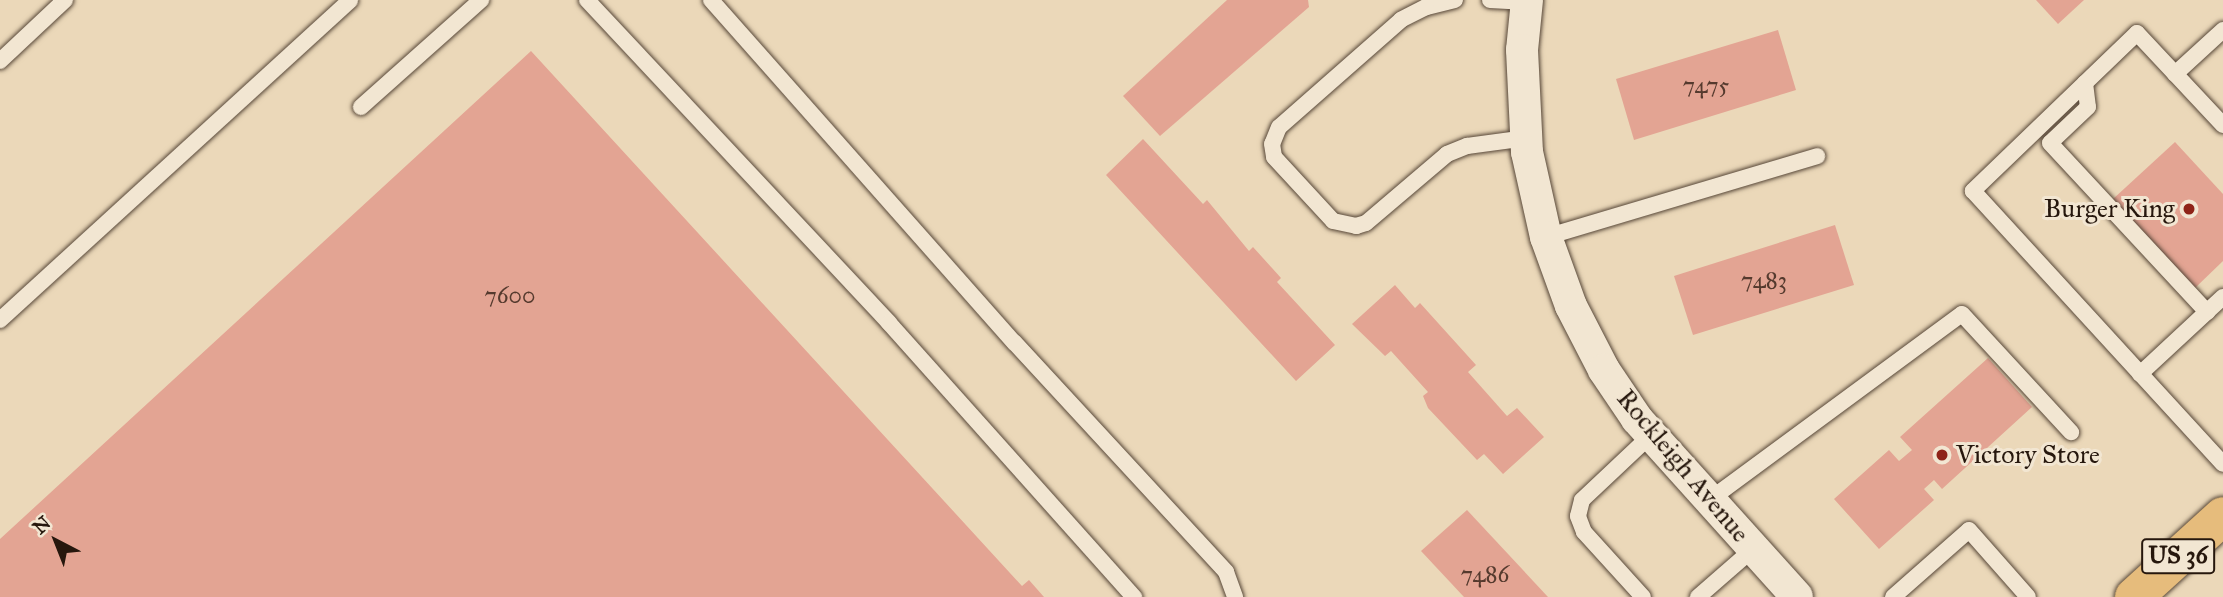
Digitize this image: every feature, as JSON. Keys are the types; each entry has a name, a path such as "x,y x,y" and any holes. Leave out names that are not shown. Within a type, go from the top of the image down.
{"main road":[{"name":"US 36","path":"2134,597 2223,516"}],"street":[{"name":"Rockleigh Avenue","path":"1527,1 1522,50 1526,138 1545,237 1583,332 1650,436 1797,597"}],"lane":[{"path":"0,61 65,0"},
{"path":"0,320 350,0"},
{"path":"361,107 481,0"},
{"path":"587,0 889,323 1135,597"},
{"path":"711,0 1014,342 1226,572 1235,597"},
{"path":"1455,0 1426,7 1401,20 1279,127 1272,144 1274,158 1333,221 1356,226 1366,223 1447,154 1467,146 1526,138"},
{"path":"1490,0 1527,1"},
{"path":"2175,74 2223,30"},
{"path":"2223,124 2137,33 1973,191 2223,464"},
{"path":"2085,83 2088,107 2050,143 2207,312"},
{"path":"1545,237 1817,156"},
{"path":"2140,374 2223,297"},
{"path":"1708,501 1962,314 2071,432"},
{"path":"1643,597 1584,532 1578,516 1582,500 1650,436"},
{"path":"1893,597 1969,530 2028,597"},
{"path":"1699,597 1753,549"}],"building":[{"path":"1227,0 1308,0 1309,7 1160,136 1123,96"},
{"path":"2036,0 2084,0 2058,24"},
{"path":"1778,30 1796,90 1634,140 1616,79"},
{"path":"531,51 1022,586 1029,580 1044,597 0,597 0,539"},
{"path":"1143,139 1203,204 1207,200 1249,251 1253,247 1281,278 1277,282 1335,345 1296,381 1106,175"},
{"path":"2175,142 2223,194 2223,261 2195,288 2113,199"},
{"path":"1835,225 1854,285 1693,335 1674,276"},
{"path":"1395,285 1415,308 1420,303 1476,365 1468,372 1507,416 1517,408 1544,437 1503,474 1484,454 1477,460 1428,408 1423,396 1428,392 1391,351 1385,356 1352,324"},
{"name":"Victory Store","path":"1988,358 2032,407 1942,489 1934,480 1924,489 1934,500 1879,549 1834,499 1889,450 1899,461 1912,450 1900,437"},
{"path":"1467,510 1548,597 1464,597 1421,551"}],"place":[{"name":"Burger King","path":"2189,209"},
{"name":"Victory Store","path":"1942,455"}]}
